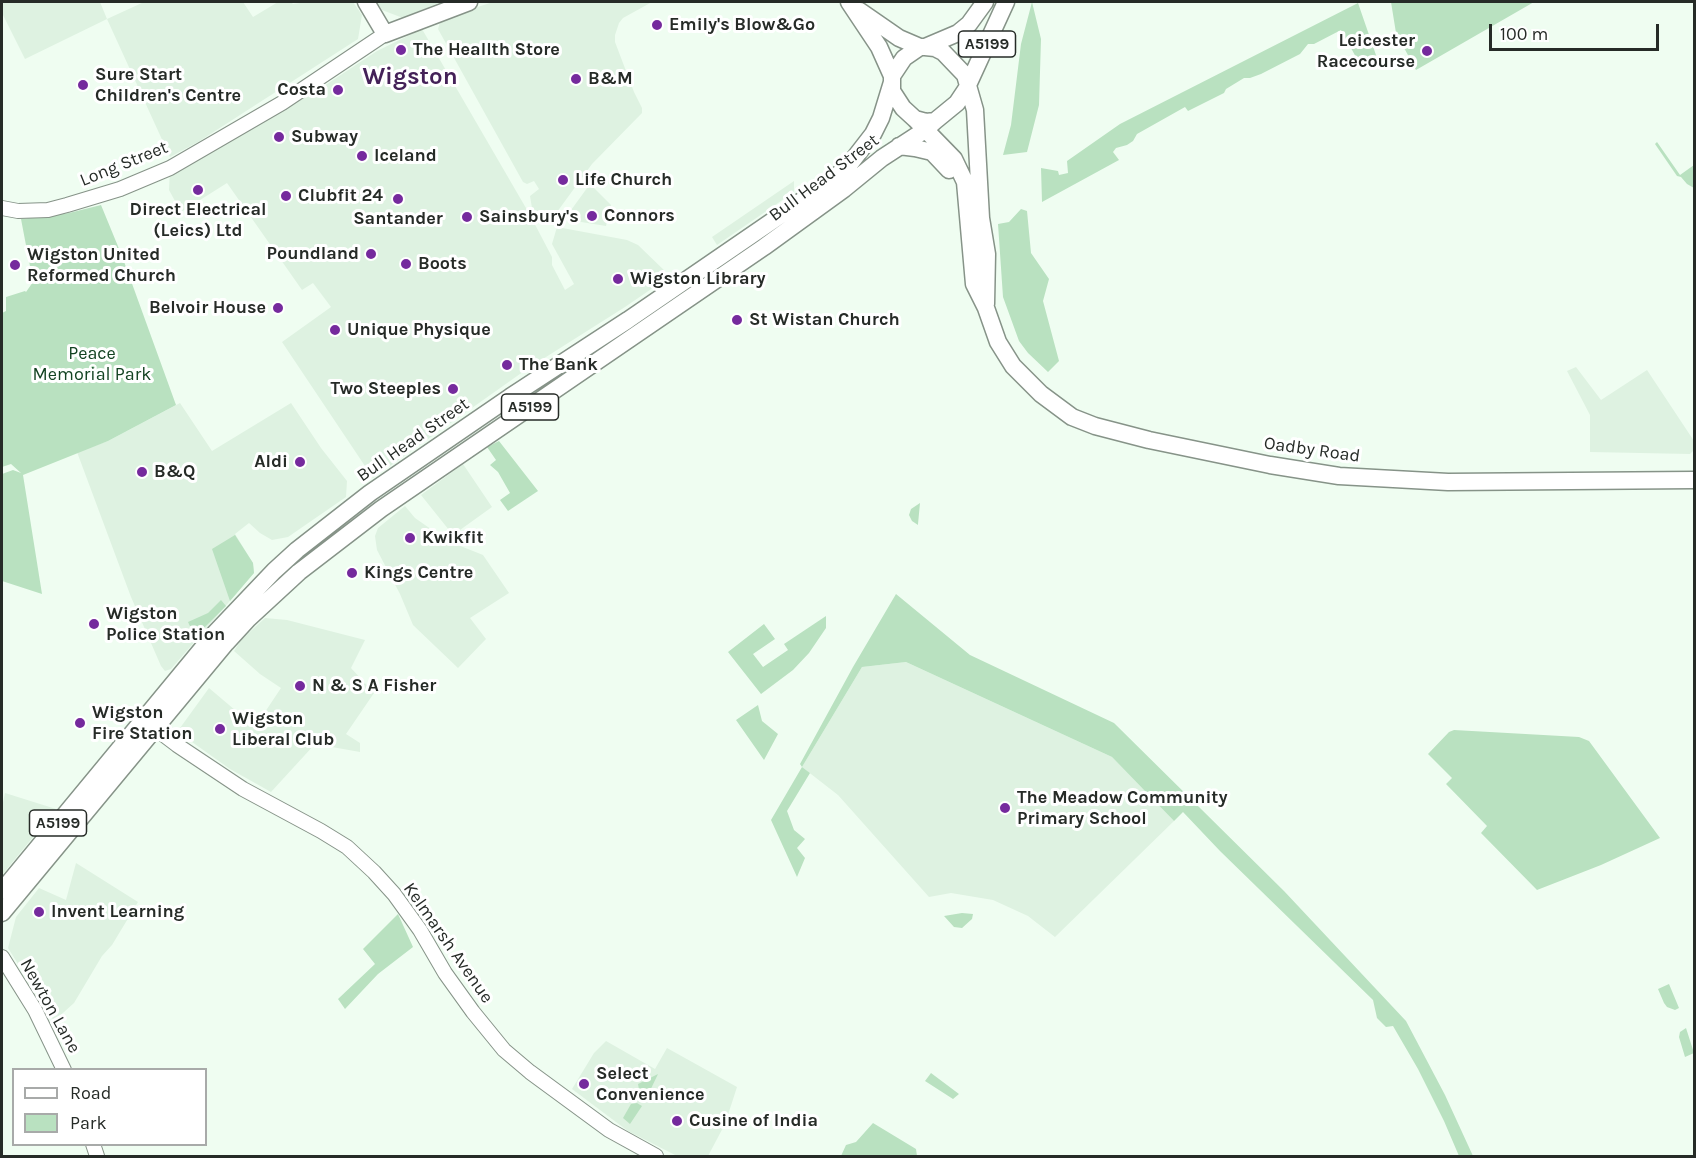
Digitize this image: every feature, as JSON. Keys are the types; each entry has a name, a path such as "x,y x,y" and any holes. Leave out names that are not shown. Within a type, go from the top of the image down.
{"main road":[{"path":"366,2 385,34 469,2"},
{"name":"A5199","path":"923,47 958,33 969,24 985,2"},
{"name":"A5199","path":"968,87 1005,2"},
{"path":"852,4 892,34 923,47 936,48 943,52 965,75 968,87 957,103 925,123 896,99 892,91 892,79 879,47 852,4"},
{"path":"892,79 904,58 923,47"},
{"name":"Bull Head Street","path":"5,902 257,587 297,550 352,507 510,397 628,320 832,180 849,165 873,134 881,118 892,79"},
{"name":"Oadby Road","path":"968,87 975,110 981,218 987,254 986,308"},
{"name":"Oadby Road","path":"925,123 954,159 965,182 974,284 986,308 998,342 1013,366 1041,394 1072,417 1095,426 1270,465 1339,476 1448,482 1695,480"},
{"name":"Bull Head Street","path":"5,902 63,839 148,723 248,619 312,562 381,509 773,241 844,189 925,123"},
{"path":"899,146 915,147 932,152 946,165 968,199"}],"street":[{"name":"Long Street","path":"2,208 18,211 48,210 120,189 170,168 282,103 385,34"},
{"name":"Kelmarsh Avenue","path":"148,723 243,789 321,831 347,848 394,894 420,930 452,983 504,1050 609,1130 656,1156"},
{"name":"Newton Lane","path":"2,958 35,1010 63,1068"}],"shaded area":[{"path":"2,2 100,2 107,19 25,59 2,13"},
{"path":"144,2 243,2 253,17 278,2 293,4 353,2 362,15 358,39 198,142 170,157 107,19"},
{"path":"377,2 441,2 403,18 382,10"},
{"path":"493,2 652,2 623,18 615,35 615,42 642,113 592,164 549,223 532,208 530,196 539,189 534,181 527,184 523,182 438,29 441,19"},
{"path":"422,29 530,215 552,257 552,265 565,290 574,284 552,244 557,227 627,240 638,245 667,273 663,281 527,369 373,478 282,342 331,307 313,283 302,290 227,183 181,212 169,190 170,168 182,169 327,84 377,51"},
{"path":"794,181 794,192 717,245 712,237"},
{"path":"590,184 611,205 606,226 569,220 566,217"},
{"path":"1576,367 1601,400 1647,370 1694,441 1694,450 1690,454 1590,452 1590,415 1567,371"},
{"path":"180,403 212,451 291,403 321,448 347,481 346,497 288,537 272,540 249,523 235,534 253,563 254,573 171,669 165,671 131,597 77,452 108,441"},
{"path":"463,464 492,507 453,535 421,495"},
{"path":"405,506 415,518 448,541 483,555 509,593 470,618 486,639 458,668 413,625 377,550 375,536 378,528"},
{"path":"265,618 287,620 365,640 351,668 374,693 346,734 360,743 360,752 315,744 271,792 230,769 185,737 180,728 209,688 255,727 281,688 260,674 234,651 241,640"},
{"name":"The Meadow Community Primary School","path":"906,662 1112,757 1174,821 1055,937 1028,916 993,900 951,893 929,897 838,795 802,767 862,667"},
{"path":"5,793 56,809 2,875 2,807"},
{"path":"76,863 138,902 74,1003 54,1021 8,948 16,917 39,888 66,900"},
{"path":"606,1041 655,1069 667,1048 737,1087 725,1124 708,1156 677,1156 628,1131 572,1089 594,1053"}],"green space":[{"path":"1032,2 1041,39 1039,105 1027,152 1003,155 1011,125 1021,44"},
{"name":"Leicester Racecourse","path":"1391,2 1534,2 1416,70 1396,33"},
{"path":"1358,3 1377,58 1362,68 1341,30 1314,44 1308,44 1300,54 1261,74 1244,78 1226,89 1224,93 1188,111 1185,107 1137,134 1133,141 1116,148 1113,152 1119,160 1042,202 1041,168 1058,171 1059,175 1068,173 1067,161 1120,124"},
{"path":"1657,142 1680,175 1694,165 1694,188 1677,176 1655,144"},
{"name":"Peace Memorial Park","path":"101,205 176,405 108,441 23,475 42,594 2,581 2,474 13,470 21,473 11,464 2,467 2,313 6,311 6,297 26,292 33,282 21,219 69,213"},
{"path":"1021,209 1027,211 1031,253 1049,279 1043,301 1059,361 1048,372 1019,341 1003,297 998,224 1009,222"},
{"path":"499,441 538,491 508,511 500,500 510,493 498,472 490,465 496,460 487,447"},
{"path":"920,503 918,525 909,515 911,509"},
{"path":"235,535 253,563 254,573 230,601 212,549"},
{"path":"896,594 970,655 1114,723 1284,891 1406,1021 1445,1095 1473,1156 1459,1156 1418,1069 1393,1026 1386,1027 1377,1018 1373,1000 1183,812 1174,821 1112,757 906,662 862,667 802,767 800,764"},
{"path":"221,600 226,606 195,637 188,622 208,613"},
{"path":"826,616 826,628 809,653 793,670 761,694 728,652 764,624 775,639 753,654 763,667 788,650 784,644"},
{"path":"758,705 762,721 778,734 764,760 736,720"},
{"path":"1454,730 1579,737 1589,741 1660,838 1601,865 1537,890 1481,833 1487,826 1446,784 1452,778 1428,754 1449,732"},
{"path":"802,767 810,773 787,811 794,830 805,839 797,848 805,858 797,877 771,820"},
{"path":"398,914 413,947 378,974 345,1009 338,999 375,964 363,949"},
{"path":"973,914 972,919 962,928 954,927 944,916"},
{"path":"1669,984 1679,1008 1675,1010 1667,1007 1658,989"},
{"path":"1686,1028 1694,1053 1685,1057 1679,1037 1680,1032"},
{"path":"931,1073 959,1094 953,1099 925,1081"},
{"path":"658,1074 647,1097 640,1095 638,1084"},
{"path":"637,1103 642,1106 630,1124 623,1118 631,1104"},
{"path":"873,1123 916,1149 917,1156 841,1156 846,1145 856,1142"}],"place":[{"name":"Emily's Blow&Go","path":"657,25"},
{"name":"The Heallth Store","path":"401,50"},
{"name":"Leicester Racecourse","path":"1427,51"},
{"name":"B&M","path":"576,79"},
{"name":"Sure Start Children's Centre","path":"83,85"},
{"name":"Costa","path":"338,90"},
{"name":"Subway","path":"279,137"},
{"name":"Iceland","path":"362,156"},
{"name":"Life Church","path":"563,180"},
{"name":"Direct Electrical (Leics) Ltd","path":"198,190"},
{"name":"Clubfit 24","path":"286,196"},
{"name":"Santander","path":"398,199"},
{"name":"Connors","path":"592,216"},
{"name":"Sainsbury's","path":"467,217"},
{"name":"Poundland","path":"371,254"},
{"name":"Boots","path":"406,264"},
{"name":"Wigston United Reformed Church","path":"15,265"},
{"name":"Wigston Library","path":"618,279"},
{"name":"Belvoir House","path":"278,308"},
{"name":"St Wistan Church","path":"737,320"},
{"name":"Unique Physique","path":"335,330"},
{"name":"The Bank","path":"507,365"},
{"name":"Two Steeples","path":"453,389"},
{"name":"Aldi","path":"300,462"},
{"name":"B&Q","path":"142,472"},
{"name":"Kwikfit","path":"410,538"},
{"name":"Kings Centre","path":"352,573"},
{"name":"Wigston Police Station","path":"94,624"},
{"name":"N & S A Fisher","path":"300,686"},
{"name":"Wigston Fire Station","path":"80,723"},
{"name":"Wigston Liberal Club","path":"220,729"},
{"name":"The Meadow Community Primary School","path":"1005,808"},
{"name":"Invent Learning","path":"39,912"},
{"name":"Select Convenience","path":"584,1084"},
{"name":"Cusine of India","path":"677,1121"}],"district":[{"name":"Wigston","path":"410,77"}]}
